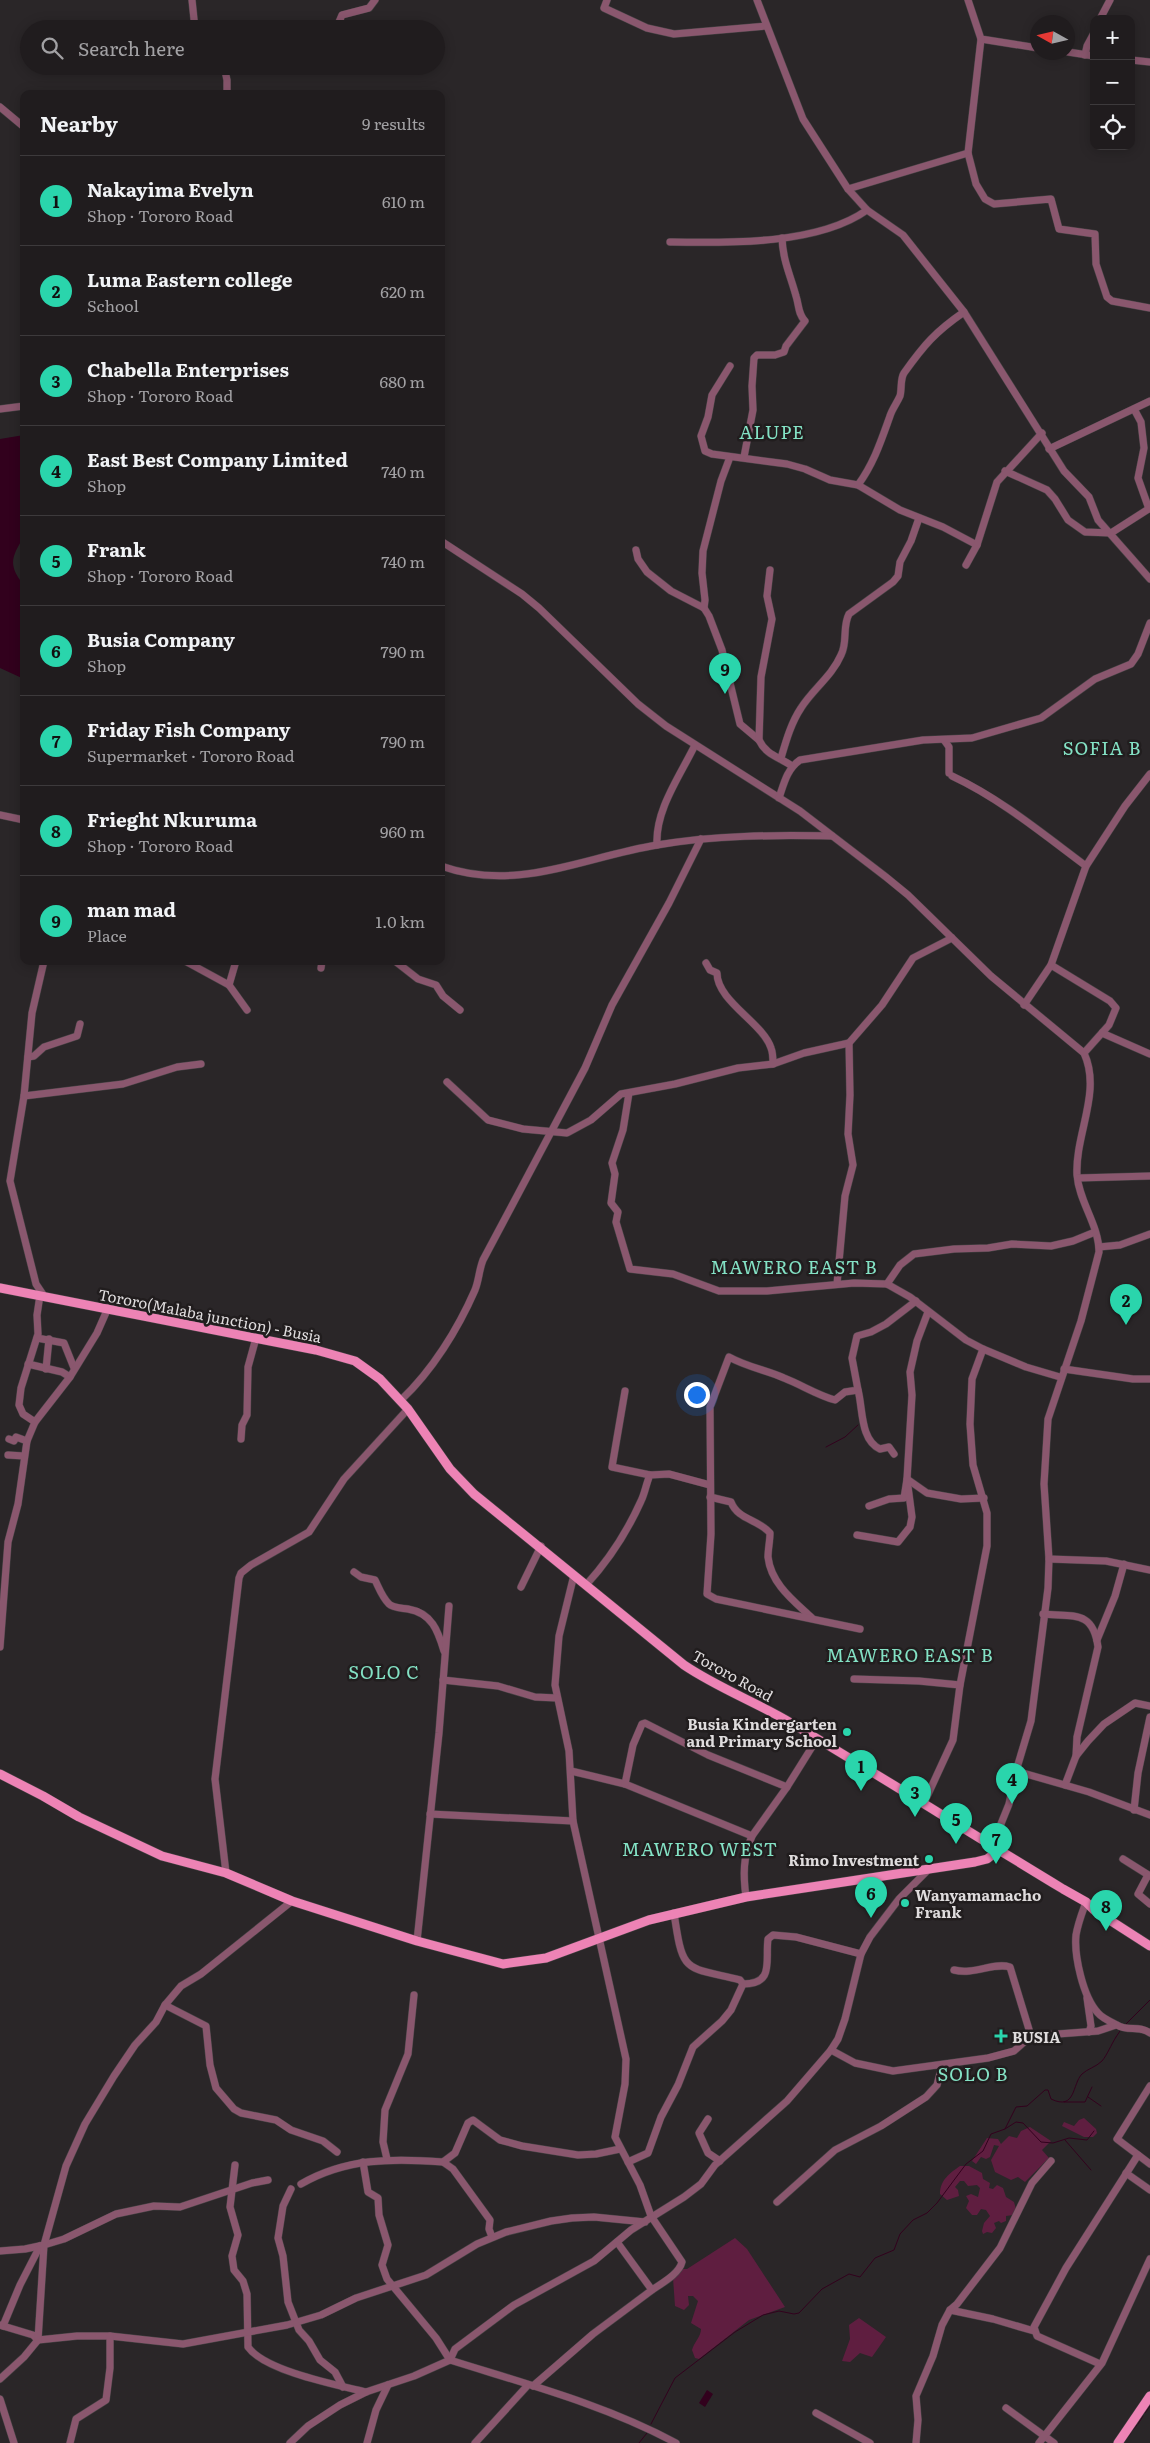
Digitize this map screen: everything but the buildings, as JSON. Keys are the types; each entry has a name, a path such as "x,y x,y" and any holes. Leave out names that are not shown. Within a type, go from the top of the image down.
{"main road":[{"name":"Tororo(Malaba junction) - Busia","path":"0,1288 340,1355 355,1361 380,1379 401,1400"},
{"name":"Tororo Road","path":"401,1400 433,1447 463,1483 696,1673 781,1718 924,1803 1086,1902 1094,1910 1150,1946"},
{"path":"0,1774 80,1817 162,1856 226,1873 292,1901 417,1941 492,1961 515,1964 546,1958 639,1924 674,1914 792,1888 982,1861 996,1848"},
{"path":"1118,2443 1150,2396"}],"street":[{"path":"192,0 194,20"},
{"path":"340,20 342,15 369,8 375,0"},
{"path":"607,0 604,8 660,32 692,34 766,26"},
{"path":"757,0 804,120 848,189 867,210 903,234 964,312 1042,433 1064,471 1089,497 1098,520 1150,579"},
{"path":"968,0 981,39 968,153 976,184 984,199 994,204 1051,199 1059,229 1095,234 1096,264 1108,297 1112,301 1150,308"},
{"path":"1102,15 1110,0"},
{"path":"981,39 1030,47"},
{"path":"1085,55 1090,40"},
{"path":"1075,53 1090,56"},
{"path":"1135,60 1150,62"},
{"path":"226,75 226,90"},
{"path":"0,107 20,123"},
{"path":"848,189 968,153"},
{"path":"670,242 751,242 782,238 832,226 857,217 867,210"},
{"path":"744,457 753,410 754,358 757,355 775,355 784,352 786,346 804,321 800,316 796,295 783,258 782,238"},
{"path":"858,485 870,468 886,433 890,416 900,394 903,375 927,341 964,312"},
{"path":"730,366 712,395 708,417 701,436 705,451 730,457 744,457 787,464 805,468 830,480 858,485 919,518 943,527 977,545"},
{"path":"1050,449 1150,401"},
{"path":"0,409 20,406"},
{"path":"1004,472 1047,490 1056,499 1068,520 1085,532 1111,533 1150,508 1138,478 1144,448 1141,422 1134,409"},
{"path":"966,565 977,545 994,489 1004,472 1042,433"},
{"path":"704,608 703,551 721,481 730,457"},
{"path":"781,758 790,729 800,708 833,670 841,656 845,645 846,620 849,614 893,582 898,576 900,562 911,541 919,518"},
{"path":"445,544 528,598 638,704 695,745 779,798 908,895 1024,1005 1084,1053 1088,1062 1090,1084 1078,1152 1078,1178 1080,1194 1099,1247 1098,1258 1081,1321 1060,1377 1048,1419 1044,1458 1049,1559 1043,1614 1030,1721 996,1848"},
{"path":"636,550 638,559 647,572 671,591 704,608 717,636 740,724 759,740"},
{"path":"770,570 767,596 772,620 761,677 759,740 763,749 769,754 781,758 792,766"},
{"path":"779,798 792,766 800,760 923,740 972,738 1041,718 1095,678 1131,664 1138,654 1150,623"},
{"path":"949,747 954,739"},
{"path":"944,740 949,747 951,775 973,786 1036,828 1086,866"},
{"path":"657,845 657,833 661,814 695,745"},
{"path":"1024,1005 1051,966 1086,866 1125,806 1150,774"},
{"path":"0,815 20,819"},
{"path":"445,867 470,874 492,876 537,874 657,845 701,839 733,836 832,836"},
{"path":"401,1400 415,1386 430,1366 465,1309 475,1289 483,1260 585,1068 612,1005 669,903 701,839"},
{"path":"447,1082 488,1120 518,1128 567,1133 577,1129 598,1115 617,1096 675,1084 722,1071 773,1064 804,1053 849,1043 882,1006 913,958 952,938"},
{"path":"706,963 710,970 717,973 717,982 726,997 750,1020 771,1047 773,1064"},
{"path":"36,1422 23,1414 19,1408 21,1388 38,1338 37,1315 42,1296 36,1284 10,1181 24,1096 32,1013 43,965"},
{"path":"194,965 219,982 229,985"},
{"path":"235,965 229,985 231,991 246,1010"},
{"path":"401,965 418,979 436,985 443,996 460,1010"},
{"path":"1051,966 1113,1003 1116,1012 1102,1033 1084,1053"},
{"path":"28,1057 34,1056 44,1047 77,1036 80,1024"},
{"path":"1102,1033 1150,1054"},
{"path":"837,1284 846,1196 853,1165 848,1134 850,1095 849,1043"},
{"path":"24,1096 123,1084 177,1067 201,1064"},
{"path":"629,1093 623,1130 612,1163 615,1174 611,1202 618,1212 616,1222 630,1269 662,1271 719,1291 767,1291 837,1284 887,1284 916,1301 966,1340 982,1349 1026,1367 1060,1377"},
{"path":"1078,1178 1150,1176"},
{"path":"887,1284 900,1265 914,1254 954,1249 988,1248 1012,1244 1051,1246 1073,1242 1095,1232"},
{"path":"1099,1247 1120,1245 1150,1234"},
{"path":"894,1454 889,1447 880,1449 871,1444 862,1420 862,1404 852,1358 857,1336 872,1332 886,1324 916,1301"},
{"path":"0,1647 8,1542 18,1504 27,1441 36,1422 70,1377 97,1333 108,1308"},
{"path":"870,1506 888,1499 904,1498 907,1480 912,1395 910,1372 915,1350 928,1312"},
{"path":"38,1338 64,1343 74,1368"},
{"path":"240,1439 242,1425 247,1415 248,1367 256,1338"},
{"path":"46,1369 49,1339"},
{"path":"924,1803 951,1747 960,1685 987,1546 987,1513 973,1465 970,1424 972,1379 982,1349"},
{"path":"858,1390 845,1392 835,1400 822,1397 783,1377 740,1363 729,1357 710,1407 711,1534 707,1594 716,1599 860,1629"},
{"path":"28,1364 62,1372 70,1377"},
{"path":"1064,1369 1132,1379 1150,1379"},
{"path":"625,1390 612,1467 650,1475 669,1474 710,1485"},
{"path":"226,1873 214,1779 239,1578 241,1573 251,1565 281,1550 308,1532 344,1479 408,1410"},
{"path":"10,1439 14,1440 16,1437 27,1441"},
{"path":"8,1454 24,1456"},
{"path":"586,1585 599,1571 625,1530 642,1500 650,1475"},
{"path":"907,1480 926,1493 961,1499 984,1498"},
{"path":"857,1535 892,1541 901,1540 910,1527 912,1517 907,1480"},
{"path":"710,1497 731,1502 738,1514 753,1521 770,1533 768,1558 775,1580 812,1618"},
{"path":"521,1587 541,1546"},
{"path":"1049,1559 1124,1564 1150,1570"},
{"path":"1097,1641 1116,1596 1124,1564"},
{"path":"354,1572 361,1577 375,1580 382,1596 390,1605 415,1611 431,1620 437,1628 446,1657"},
{"path":"474,2443 531,2385 585,2340 667,2280 680,2267 682,2262 651,2216 640,2185 620,2149 615,2133 624,2084 626,2059 573,1821 571,1771 567,1737 557,1698 554,1675 574,1575"},
{"path":"417,1941 446,1657 449,1606"},
{"path":"1043,1614 1086,1619 1094,1627 1098,1647 1077,1737 1076,1756 1065,1785"},
{"path":"854,1679 911,1680 960,1685"},
{"path":"443,1680 498,1686 535,1696 557,1698"},
{"path":"1076,1756 1104,1724 1119,1712 1138,1702 1150,1706"},
{"path":"1134,1810 1138,1773 1150,1717"},
{"path":"625,1784 633,1745 642,1724 645,1722 708,1755 787,1787"},
{"path":"746,1897 743,1871 747,1848 752,1836 787,1787 816,1739"},
{"path":"571,1771 625,1784 752,1836"},
{"path":"1016,1771 1118,1802 1150,1815"},
{"path":"430,1814 573,1821"},
{"path":"1123,1859 1149,1876 1138,1894 1150,1904"},
{"path":"450,2360 455,2349 482,2327 532,2294 588,2265 651,2216 670,2208 701,2184 720,2161 787,2101 831,2050 846,2019 861,1954 870,1937 899,1899 928,1870"},
{"path":"38,2340 33,2335 1,2326 20,2285 42,2246 66,2166 76,2141 125,2059 156,2022 164,2006 181,1986 201,1974 292,1901"},
{"path":"1086,1902 1079,1920 1076,1944 1081,1976 1087,1994 1091,2026 1089,2032"},
{"path":"674,1914 679,1950 688,1964 709,1974 740,1980 743,1984 757,1984 760,1982 768,1961 768,1939 773,1935 796,1937 861,1954"},
{"path":"954,1970 966,1973 1010,1967 1031,2036"},
{"path":"628,2162 648,2153 661,2117 678,2085 693,2047 732,2010 743,1984"},
{"path":"1087,1994 1098,2013 1116,2025 1127,2029 1140,2028 1150,2033"},
{"path":"387,2159 383,2142 385,2110 408,2054 414,1995"},
{"path":"164,2006 206,2026 210,2065 216,2088 234,2109 241,2113 276,2120 291,2130 323,2141 338,2152"},
{"path":"831,2050 855,2063 887,2070 942,2066 1014,2051 1031,2036 1089,2032 1116,2025"},
{"path":"777,2202 835,2150 881,2126 926,2097 937,2085 942,2066"},
{"path":"1150,2086 1117,2139 1150,2164"},
{"path":"708,2119 699,2133 708,2153 720,2161"},
{"path":"453,2169 453,2156 468,2123 473,2120 500,2140 522,2146 578,2155 596,2154 620,2149"},
{"path":"1100,2364 1037,2336 1034,2331 1035,2325 1066,2268 1138,2155"},
{"path":"444,2162 453,2156"},
{"path":"301,2184 322,2172 363,2162 387,2159 444,2162 453,2169 490,2220 489,2229 492,2237"},
{"path":"916,2443 918,2427 916,2396 950,2310 957,2304 1000,2248 1032,2183 1051,2160"},
{"path":"363,2162 368,2192 378,2198 379,2215 388,2245 382,2265 387,2279 436,2338 450,2360"},
{"path":"236,2165 230,2208 238,2235 232,2256 234,2270 243,2281 247,2294 246,2332 248,2347 254,2354 298,2375 366,2392"},
{"path":"1126,2174 1150,2190"},
{"path":"0,2251 42,2246 64,2239 116,2214 154,2206 180,2207 252,2183 268,2180"},
{"path":"291,2189 283,2206 278,2238 283,2256 288,2302 299,2330 310,2341 320,2360 335,2372 343,2387"},
{"path":"38,2340 77,2336 110,2336 183,2344 287,2325 321,2315 356,2298 426,2275 464,2251 492,2237 533,2225 572,2218 594,2217 645,2222"},
{"path":"617,2242 652,2290"},
{"path":"0,2379 24,2357 38,2340 42,2246"},
{"path":"1039,2443 1100,2364 1150,2259"},
{"path":"950,2310 993,2319 1034,2331"},
{"path":"70,2443 76,2418 106,2400 110,2368 110,2336"},
{"path":"290,2443 308,2426 366,2392 450,2360 531,2385 644,2425 676,2443"},
{"path":"367,2443 376,2410 388,2385"},
{"path":"0,2399 14,2443"},
{"path":"1006,2408 1054,2443"},
{"path":"816,2413 870,2443"}],"shaded area":[{"path":"20,436 20,544 13,561 15,572 20,579 20,677 0,668 0,439"},
{"path":"1084,2118 1096,2129 1097,2133 1093,2137 1084,2137 1062,2126 1064,2122 1074,2126 1079,2120"},
{"path":"1030,2127 1051,2141 1042,2150 1049,2158 1025,2182 1018,2177 1011,2180 995,2172 991,2160 999,2146 994,2145 990,2157 986,2159 981,2157 976,2164 972,2161 987,2138 998,2139 1001,2144 1009,2136 1017,2138 1021,2131"},
{"path":"960,2166 969,2166 982,2173 983,2179 990,2183 989,2188 993,2189 997,2185 1003,2188 1006,2197 1014,2202 1016,2209 1013,2215 1006,2216 1006,2221 994,2223 996,2228 992,2233 987,2232 983,2234 982,2231 984,2223 990,2216 986,2210 981,2209 977,2215 972,2215 966,2208 969,2201 966,2196 971,2194 978,2197 980,2188 977,2185 968,2186 964,2181 960,2181 955,2187 958,2190 959,2196 947,2200 940,2194 940,2189 949,2174"},
{"path":"735,2238 747,2249 785,2307 749,2320 699,2359 695,2358 692,2350 701,2329 691,2323 698,2301 693,2296 688,2296 689,2305 684,2310 675,2306 673,2278 682,2269 687,2269"},
{"path":"859,2318 886,2337 872,2357 860,2353 850,2362 842,2361 850,2339 849,2325"},
{"path":"707,2390 713,2394 705,2407 699,2403"}],"waterway":[{"path":"826,1447 845,1437 858,1425"},
{"path":"1126,2024 1150,2000"},
{"path":"1116,2037 1120,2031"},
{"path":"651,2424 675,2378 735,2332 763,2315 779,2311 799,2313 822,2289 849,2274 860,2277 875,2258 894,2250 900,2234 913,2220 927,2213 937,2203 966,2164 983,2151 991,2134 1005,2129 1016,2107 1027,2106 1045,2090 1048,2090 1051,2099 1065,2102 1072,2095 1082,2074 1102,2061 1116,2037"},
{"path":"1064,2102 1085,2102 1092,2087"},
{"path":"1088,2097 1101,2106"},
{"path":"1005,2129 1016,2122 1023,2123 1041,2142 1053,2143 1069,2138 1087,2140 1094,2131"},
{"path":"1065,2140 1091,2170"},
{"path":"1145,2413 1150,2406"},
{"path":"1138,2424 1143,2416"},
{"path":"1132,2431 1137,2425"},
{"path":"639,2443 647,2433"},
{"path":"1123,2443 1131,2433"}],"place":[{"name":"man mad","path":"725,694"},
{"name":"Luma Eastern college","path":"1126,1325"},
{"name":"Busia Kindergarten and Primary School","path":"847,1732"},
{"name":"Nakayima Evelyn","path":"861,1791"},
{"name":"East Best Company Limited","path":"1012,1804"},
{"name":"Chabella Enterprises","path":"915,1817"},
{"name":"Frank","path":"956,1844"},
{"name":"Rimo Investment","path":"929,1859"},
{"name":"Friday Fish Company","path":"996,1864"},
{"name":"Wanyamamacho Frank","path":"905,1903"},
{"name":"Busia Company","path":"871,1918"},
{"name":"Frieght Nkuruma","path":"1106,1931"},
{"name":"BUSIA","path":"1001,2036"}],"district":[{"name":"ALUPE","path":"772,431"},
{"name":"SOFIA B","path":"1102,747"},
{"name":"MAWERO EAST B","path":"794,1266"},
{"name":"MAWERO EAST B","path":"910,1654"},
{"name":"SOLO C","path":"384,1671"},
{"name":"MAWERO WEST","path":"700,1848"},
{"name":"SOLO B","path":"973,2073"}]}
